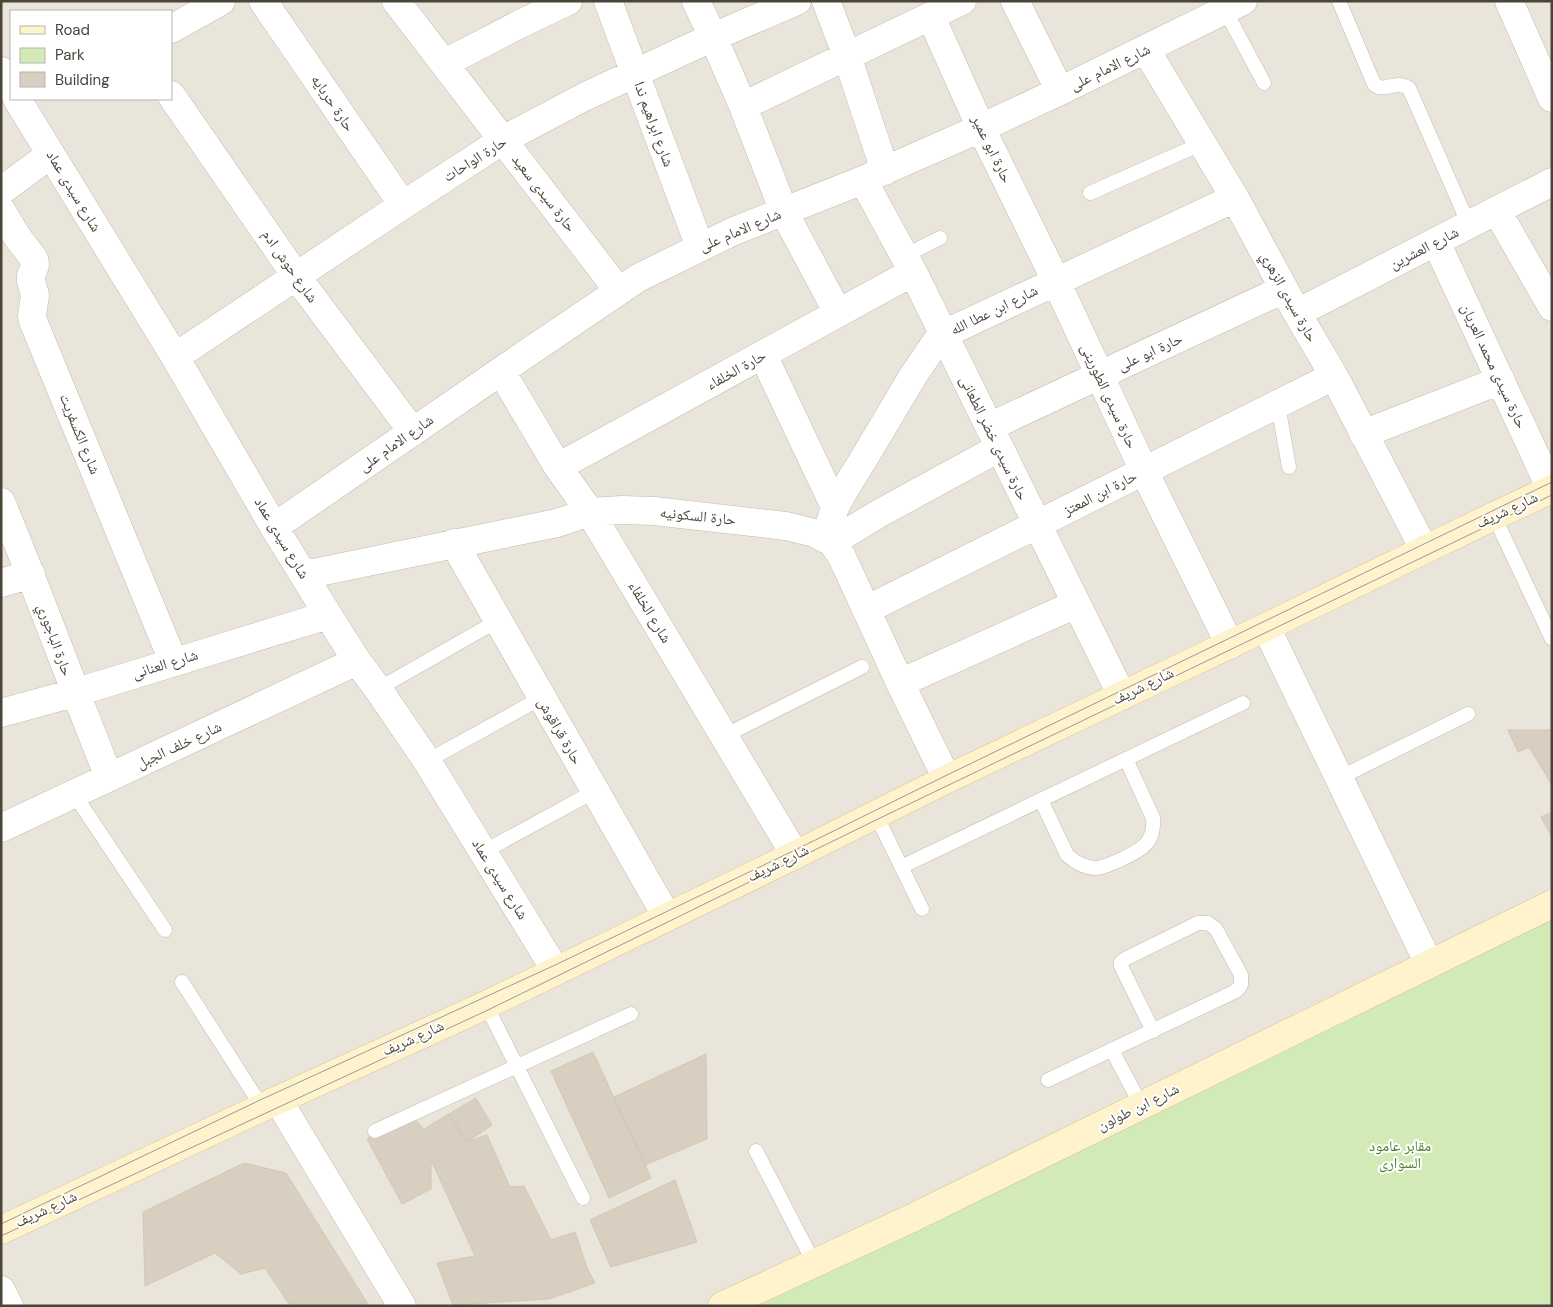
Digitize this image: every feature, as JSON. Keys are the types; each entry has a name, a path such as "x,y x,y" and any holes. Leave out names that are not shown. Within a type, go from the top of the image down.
{"main road":[{"name":"شارع شريف","path":"1,1230 486,1005 1551,489"},
{"name":"شارع ابن طولون","path":"722,1306 910,1219 1552,904"}],"street":[{"path":"172,28 221,1"},
{"name":"حارة حربايه","path":"263,1 403,205"},
{"name":"حارة سيدى سعيد","path":"396,1 618,290"},
{"path":"444,64 568,1"},
{"name":"شارع ابراهيم ندا","path":"608,1 700,247"},
{"path":"696,1 743,106 784,212 838,313"},
{"name":"حارة الواحات","path":"175,357 503,140 584,97 713,37 797,1"},
{"name":"حارة سيدى خضر الطعانى","path":"826,1 847,56 874,175 908,264 1122,696"},
{"path":"743,106 962,1"},
{"path":"1015,1 1060,92"},
{"path":"1509,1 1552,98"},
{"name":"شارع الامام على","path":"274,528 618,290 646,274 734,231 874,175 982,128 1146,50 1233,4"},
{"name":"حارة ابو عمير","path":"931,17 1056,281"},
{"name":"حارة سيدى الزهري","path":"1146,50 1235,198 1297,313 1334,376 1424,550"},
{"name":"شارع سيدى عماد","path":"1,71 10,82"},
{"name":"شارع حوش ادم","path":"172,97 296,276 413,432"},
{"name":"شارع سيدى عماد","path":"24,100 51,154 175,357 274,528 357,662 428,761 556,971"},
{"path":"1,192 51,154"},
{"name":"شارع العشرين","path":"1297,313 1552,182"},
{"name":"شارع ابن عطا الله","path":"832,542 830,524 835,507 913,376 936,342 944,334 1235,198"},
{"name":"شارع الكسفريت","path":"1,210 18,238 34,259 35,266 32,270 30,281 35,295 33,322 173,661"},
{"path":"1497,211 1552,306"},
{"name":"حارة سيدى محمد العريان","path":"1436,242 1551,489"},
{"name":"حارة الخلفاء","path":"558,467 838,313 908,264"},
{"name":"حارة سيدى الطورينى","path":"1056,281 1144,471 1230,645"},
{"name":"حارة ابو على","path":"832,542 880,513 994,438 1100,375 1284,289"},
{"path":"763,355 835,507"},
{"name":"شارع الخلفاء","path":"501,371 558,467 590,512 795,855"},
{"name":"حارة ابن المعتز","path":"866,610 1334,376"},
{"path":"1363,434 1501,380"},
{"name":"حارة الباجوري","path":"1,502 31,574 74,693 109,777"},
{"name":"حارة السكونيه","path":"304,575 557,522 590,512 622,510 654,511 777,525 814,533 832,542"},
{"path":"832,542 842,557 947,780"},
{"name":"حارة قراقوش","path":"454,544 667,918"},
{"path":"1,583 31,574"},
{"path":"900,683 1076,604"},
{"name":"شارع العنانى","path":"1,713 74,693 173,661 328,615"},
{"path":"1266,627 1430,964"},
{"name":"شارع خلف الجبل","path":"4,819 74,794 357,662"},
{"path":"270,1104 402,1306"},
{"path":"1,1290 9,1306"}],"lane":[{"path":"1338,1 1374,84 1377,87 1383,88 1403,84 1409,88 1469,225"},
{"path":"1233,4 1264,83"},
{"path":"1090,193 1203,143"},
{"path":"908,264 940,238"},
{"path":"1278,405 1289,467"},
{"path":"1494,516 1552,639"},
{"path":"378,689 498,621"},
{"path":"724,736 862,667"},
{"path":"428,761 541,698"},
{"path":"901,867 1243,703"},
{"path":"1339,778 1468,714"},
{"path":"1041,800 1068,855 1074,862 1094,868 1104,867 1139,851 1152,835 1153,818 1126,759"},
{"path":"483,852 595,791"},
{"path":"74,794 165,930"},
{"path":"876,815 922,909"},
{"path":"1048,1080 1153,1031 1236,991 1241,986 1241,975 1216,929 1208,923 1198,923 1121,962 1121,966 1153,1031"},
{"path":"182,982 270,1104"},
{"path":"486,1005 583,1198"},
{"path":"376,1131 632,1014"},
{"path":"1112,1050 1141,1105"},
{"path":"756,1151 814,1263"}],"shaded area":[{"path":"1,1 1552,1 1552,1306 1,1306"}],"green space":[{"name":"مقابر عامود السوارى","path":"1552,913 1552,1306 739,1306"}],"building":[{"path":"1508,730 1552,730 1552,785 1529,747 1518,752"},
{"path":"1552,812 1552,837 1541,817"},
{"path":"593,1052 651,1178 609,1198 551,1071"},
{"path":"706,1054 707,1139 645,1165 614,1097"},
{"path":"476,1098 492,1125 467,1142 449,1114"},
{"path":"449,1114 467,1142 487,1135 510,1187 524,1186 551,1240 575,1232 587,1268 595,1283 549,1299 453,1305 437,1263 475,1256 431,1160 431,1189 402,1204 367,1139 375,1131 411,1115 424,1129"},
{"path":"244,1163 286,1173 368,1304 289,1304 265,1268 241,1274 215,1253 145,1286 143,1212"},
{"path":"675,1180 697,1242 611,1267 590,1220"}],"tram line":[{"path":"1,1224 258,1101 553,966 1552,482"},
{"path":"1,1236 488,1010 878,819 1552,495"}]}
